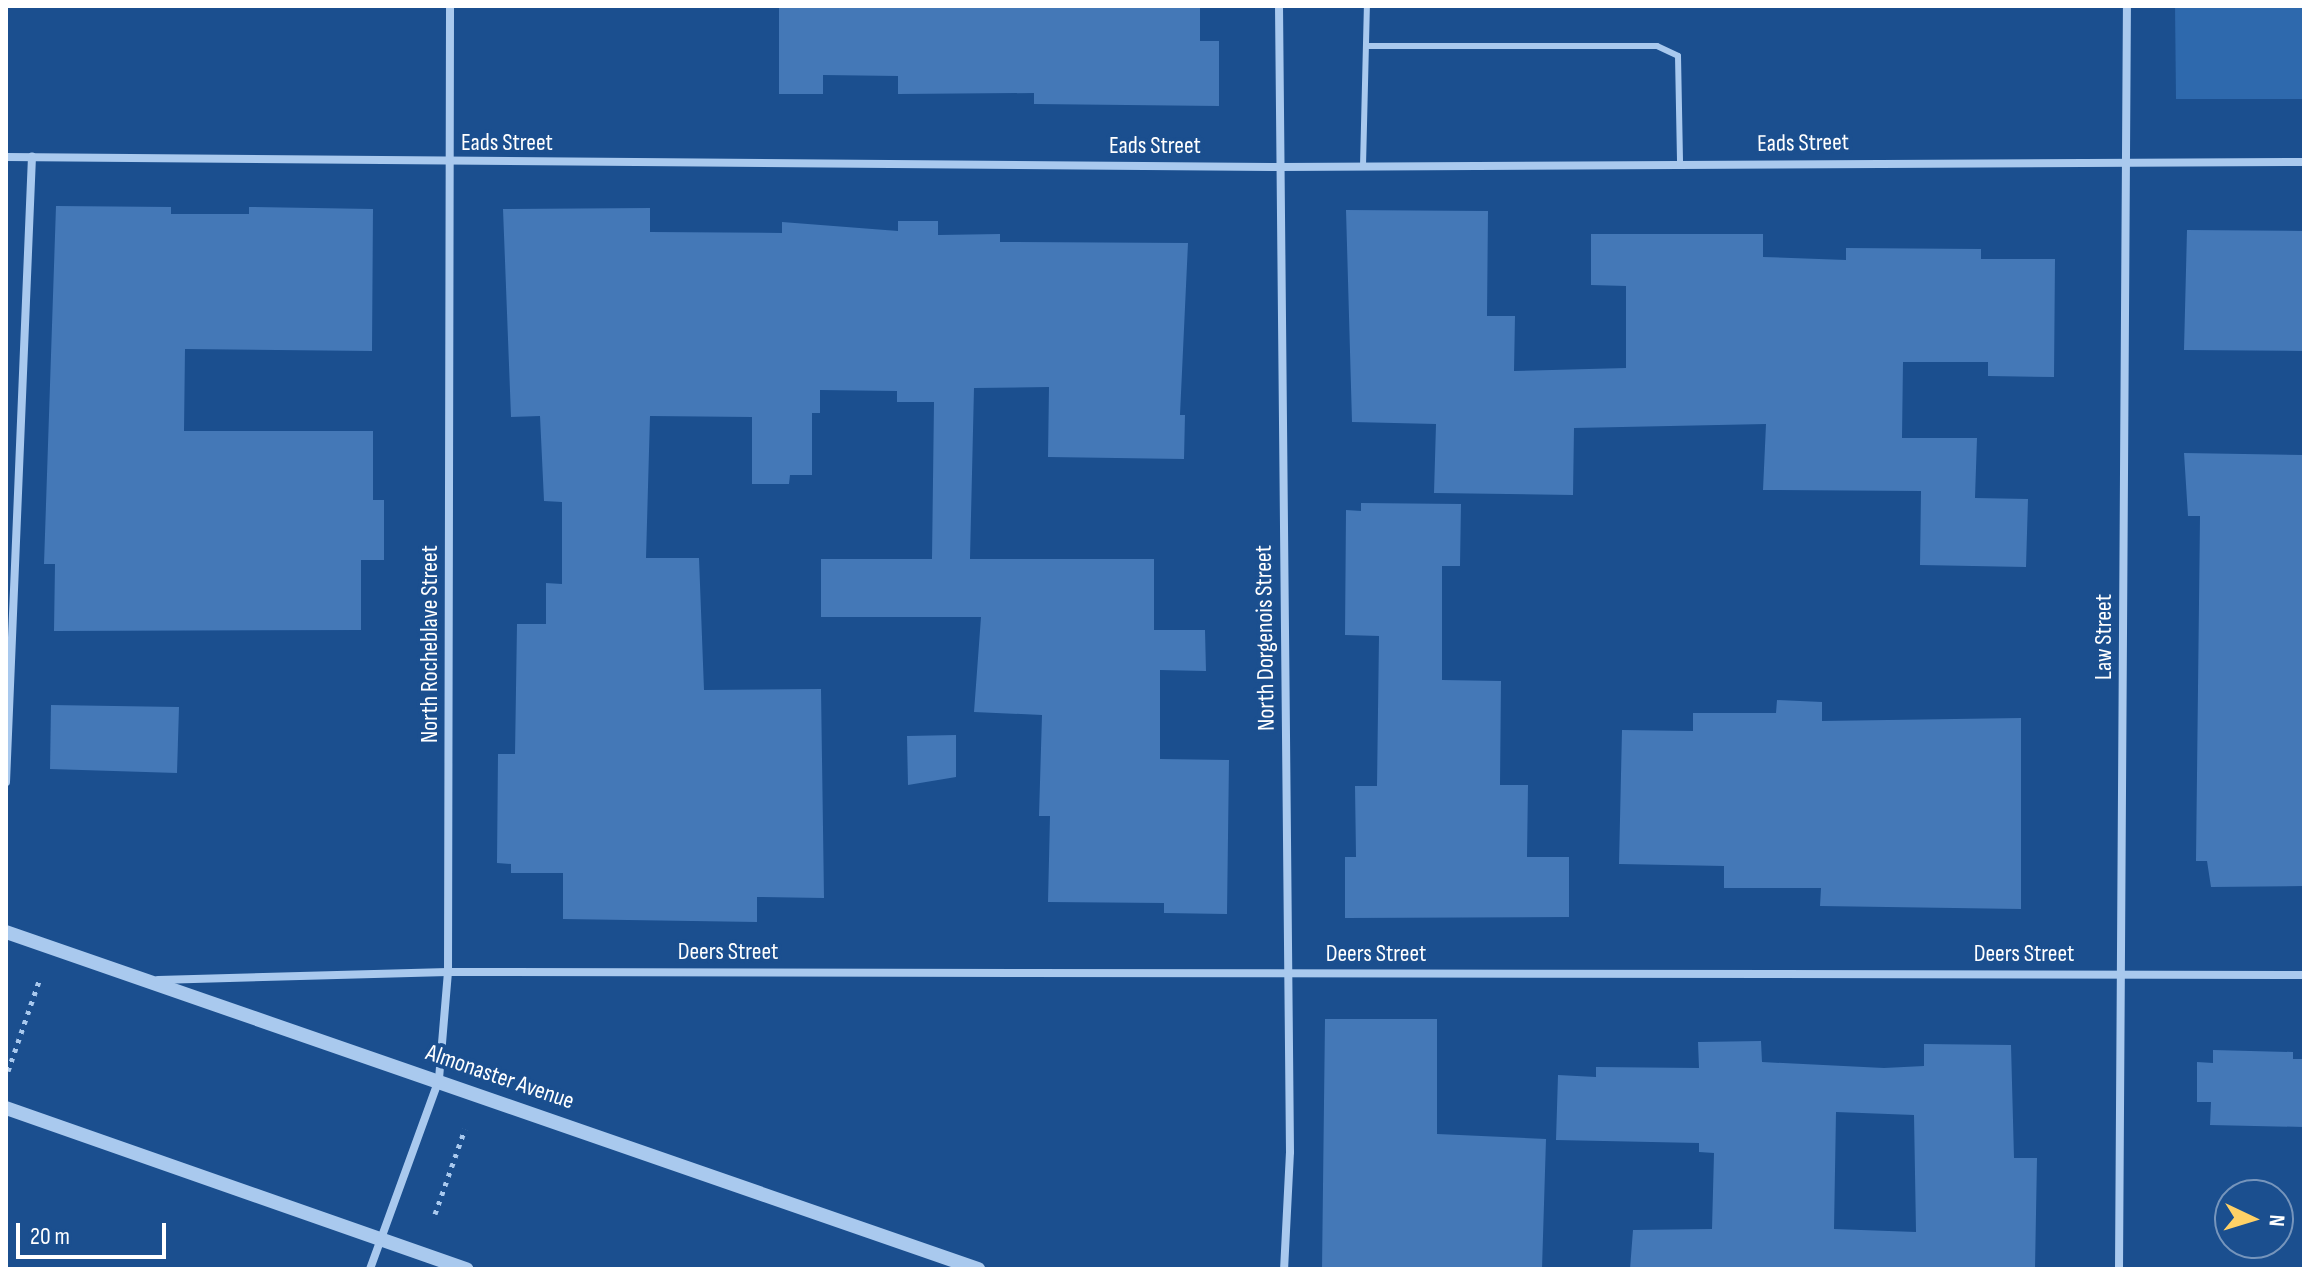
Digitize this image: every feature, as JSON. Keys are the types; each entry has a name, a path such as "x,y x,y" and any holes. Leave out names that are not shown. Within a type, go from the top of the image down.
{"street":[{"name":"North Rocheblave Street","path":"370,1269 439,1079 448,972 450,6"},
{"name":"North Dorgenois Street","path":"1279,6 1289,974 1284,1269"},
{"name":"Law Street","path":"2119,1269 2127,6"},
{"name":"Eads Street","path":"6,157 1279,167 2128,160 2304,162"},
{"path":"6,782 32,157"},
{"name":"Almonaster Avenue","path":"6,932 439,1079 978,1269"},
{"name":"Deers Street","path":"150,980 448,972 2304,975"},
{"path":"6,1108 467,1269"}],"lane":[{"path":"1363,166 1367,6"},
{"path":"1366,46 1657,46 1678,56 1680,164"}],"path":[{"path":"8,1071 42,973"},
{"path":"435,1214 465,1129"}],"shaded area":[{"path":"2175,6 2304,6 2304,99 2176,99"}],"building":[{"path":"779,6 1200,6 1200,41 1219,41 1219,106 1034,104 1034,93 898,94 898,76 823,75 823,94 779,94"},
{"path":"56,206 171,207 171,214 249,214 249,207 373,209 372,351 185,349 184,431 373,431 373,500 384,500 384,560 361,560 361,630 54,631 55,564 44,564"},
{"path":"650,208 650,232 782,233 782,222 898,231 898,221 938,221 938,235 1000,234 1000,242 1188,243 1180,415 1185,415 1184,459 1048,457 1049,387 974,388 970,559 1154,559 1154,630 1205,630 1206,671 1160,670 1160,759 1229,760 1227,914 1164,913 1164,903 1048,902 1050,816 1039,816 1042,715 974,712 981,617 821,617 821,559 932,559 934,402 897,402 897,391 820,390 820,413 812,413 812,475 790,475 789,484 752,484 752,417 650,416 646,558 699,558 704,690 821,689 824,898 757,897 757,922 563,919 563,873 511,873 511,864 497,863 498,754 515,754 517,624 546,624 546,583 562,584 562,502 544,501 540,416 511,417 503,209"},
{"path":"1346,210 1488,211 1487,316 1515,316 1514,371 1626,368 1626,286 1591,285 1591,234 1763,234 1763,257 1846,260 1846,248 1981,249 1981,259 2055,259 2054,377 1988,376 1988,362 1903,362 1902,438 1977,438 1975,498 2028,499 2026,567 1920,565 1921,491 1763,490 1766,424 1574,428 1573,495 1434,493 1436,424 1352,422"},
{"path":"2187,230 2304,231 2304,351 2184,350"},
{"path":"2184,453 2304,455 2304,886 2211,887 2207,861 2196,861 2200,516 2188,516"},
{"path":"1361,503 1461,504 1460,566 1442,566 1442,680 1501,681 1500,785 1528,785 1527,857 1569,857 1569,917 1345,918 1345,857 1356,857 1355,786 1377,786 1379,636 1345,635 1346,510 1361,511"},
{"path":"1777,700 1822,702 1822,721 2021,718 2021,909 1820,906 1821,888 1724,888 1724,866 1619,864 1622,730 1693,731 1693,713 1776,713"},
{"path":"51,705 179,707 177,773 50,769"},
{"path":"956,735 956,777 908,785 907,736"},
{"path":"1325,1019 1437,1019 1437,1134 1546,1139 1542,1269 1322,1269"},
{"path":"1761,1041 1762,1062 1884,1068 1924,1066 1924,1044 2011,1045 2014,1158 2037,1158 2035,1269 1630,1269 1633,1230 1712,1229 1714,1153 1699,1152 1699,1143 1556,1140 1558,1075 1596,1077 1596,1067 1699,1068 1698,1042","holes":["1836,1112 1914,1115 1916,1232 1834,1229"]},
{"path":"2213,1050 2293,1052 2293,1059 2304,1059 2304,1127 2210,1125 2211,1102 2197,1102 2197,1062 2213,1063"}]}
